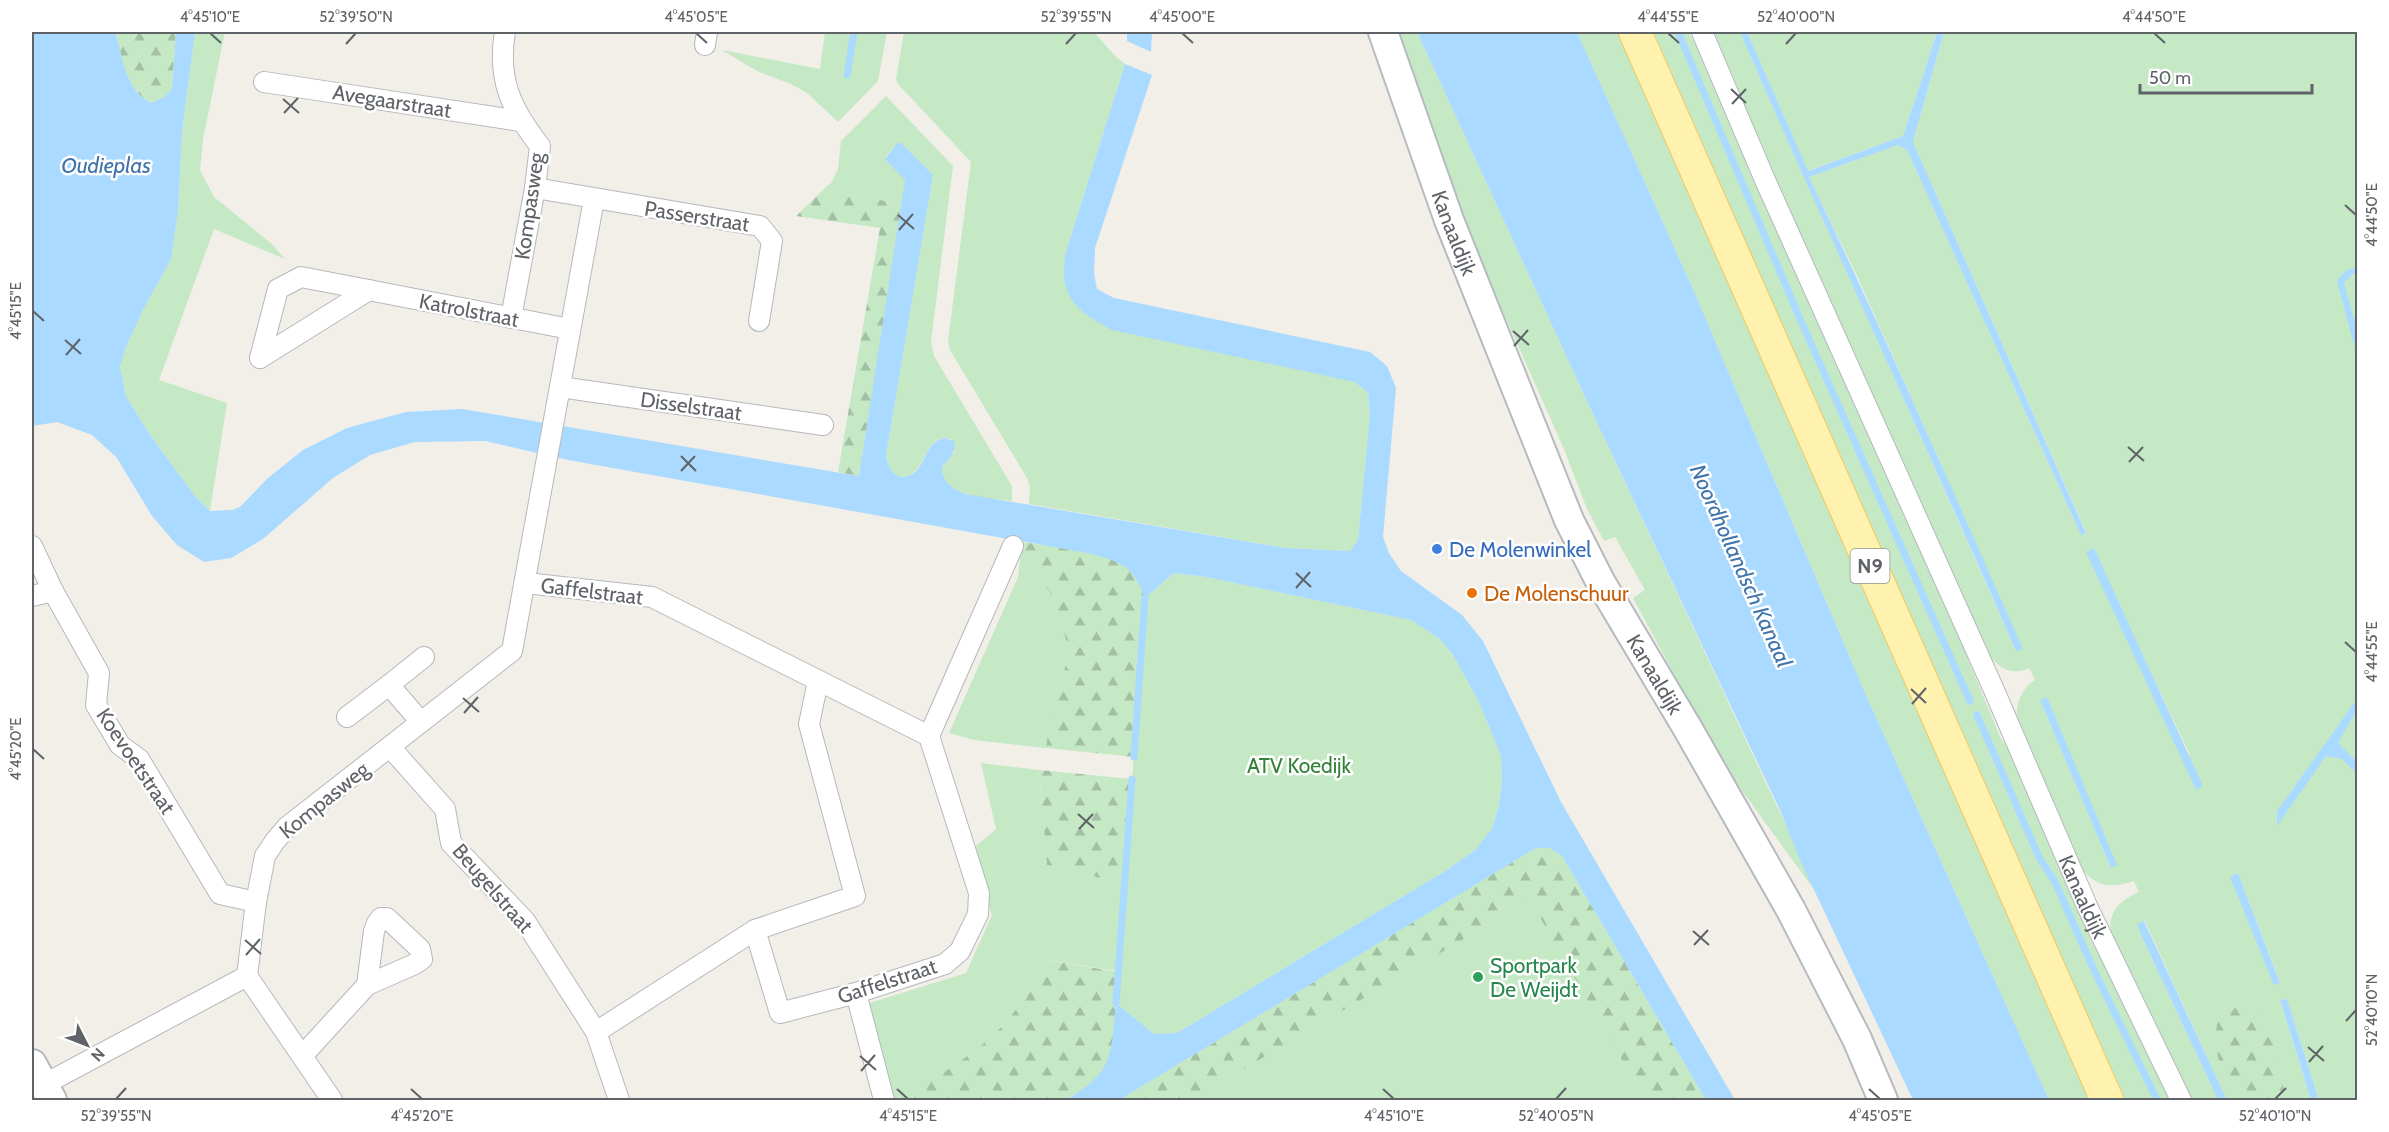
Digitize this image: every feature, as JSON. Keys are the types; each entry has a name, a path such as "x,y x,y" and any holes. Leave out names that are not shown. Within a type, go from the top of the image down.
{"main road":[{"name":"N9","path":"1635,32 2107,1101"}],"street":[{"name":"Kompasweg","path":"505,32 502,50 505,83 520,121 540,146 535,188 511,318"},
{"name":"Kanaaldijk","path":"1383,32 1449,220 1569,520 1601,583 1688,729 1791,910 1857,1039 1883,1101"},
{"name":"Kanaaldijk","path":"1702,32 1761,171 1989,679 2087,906 2181,1101"},
{"name":"Avegaarstraat","path":"264,82 520,121"},
{"name":"Passerstraat","path":"535,188 760,226 772,241 759,321"},
{"path":"560,387 594,199"},
{"name":"Katrolstraat","path":"369,290 260,358 278,289 302,278 369,290 570,329"},
{"name":"Kompasweg","path":"247,976 256,902 265,856 275,841 287,827 512,651 560,387"},
{"name":"Disselstraat","path":"560,387 823,425"},
{"name":"Koevoetstraat","path":"32,546 53,591 99,672 96,705 120,745 139,759 220,894 256,902"},
{"path":"929,736 1013,546"},
{"name":"Gaffelstraat","path":"526,583 652,597 929,736 979,893 978,914 960,951 945,964 856,993 780,1013 755,930"},
{"path":"32,596 53,591"},
{"path":"347,717 424,657"},
{"path":"596,1032 755,930 855,896 809,724 818,681"},
{"path":"389,685 421,722"},
{"name":"Beugelstraat","path":"390,747 445,809 451,843 525,921 596,1032 619,1101"},
{"path":"42,1083 247,976 303,1054 332,1101"},
{"path":"303,1054 367,986"},
{"path":"856,993 884,1101"}],"green space":[{"path":"115,32 176,32 172,89 164,97 151,103 136,90 126,72"},
{"path":"195,32 225,32 203,139 200,170 214,197 272,244 285,259 214,229 159,380 227,403 210,511 194,495 146,429 126,396 120,367 126,347 143,310 171,259 178,212 182,132"},
{"path":"825,32 887,32 878,81 838,122 807,93 757,71 722,50 820,69"},
{"path":"904,32 1094,32 1125,64 1065,255 1065,284 1356,382 1368,393 1370,413 1358,540 1351,551 1286,548 1029,504 1030,487 1027,478 950,350 948,341 971,162 898,84 896,79"},
{"path":"1399,32 1417,32 1820,898 1722,763 1633,598 1645,590 1615,537 1604,541 1587,509 1564,449 1465,226"},
{"path":"1577,32 1620,32 1830,513 2093,1100 2049,1100 1865,693 1693,289"},
{"path":"1650,32 1688,32 1699,50 1964,642 1967,657 2001,739 2009,749 2064,872 2066,884 2094,947 2100,955 2170,1100 2124,1100"},
{"path":"1709,32 1740,32 2016,651 1939,459 1858,278 1809,177 1898,145 1907,150 2081,535 2086,532 1913,142 1944,32 2357,32 2357,1100 2319,1100 2287,999 2280,1001 2311,1100 2227,1100 2145,921 2137,925 2141,935 2218,1100 2188,1100 2111,934 2111,919 2117,907 2139,892 2134,881 2117,885 2096,882 2078,864 2017,724 2017,711 2022,693 2035,680 2029,668 2011,671 1998,664 1987,652","holes":["2093,549 2189,753 2196,789 2087,552","2047,697 2088,798 2111,868 2040,700","2238,873 2280,982 2274,984"]},
{"path":"1747,32 1937,32 1903,136 1807,171"},
{"path":"886,96 953,166 931,342 934,356 1012,486 1012,501 968,495 949,485 944,478 942,467 955,451 951,439 937,440 910,475 900,477 896,475 887,462 886,456 933,175 901,143 897,143 886,156 905,179 903,204 823,190 831,183 838,169 841,141"},
{"path":"823,190 903,204 859,476 838,472 880,228 796,216"},
{"path":"1022,542 1021,552 1026,563 1048,589 1056,604 1066,640 1067,661 1050,719 1046,748 974,740 949,733 1018,577"},
{"path":"1022,542 1109,557 1123,564 1138,582 1145,598 1134,757 1046,748 1050,719 1067,661 1066,640 1056,604 1048,589 1026,563 1021,552"},
{"name":"ATV Koedijk","path":"1174,573 1206,577 1411,620 1440,639 1453,655 1479,702 1501,756 1502,780 1499,805 1492,829 1475,850 1447,870 1177,1033 1154,1034 1116,1003 1118,971 1040,959 1033,980 1023,998 1000,1029 970,1055 912,1096 901,1101 890,1100 863,1005 966,973 992,915 970,851 996,829 981,763 1039,770 1047,865 1125,884 1145,598"},
{"path":"1039,770 1132,779 1125,884 1047,865"},
{"name":"Sportpark De Weijdt","path":"1536,848 1706,1100 1119,1100"},
{"path":"1536,848 1550,848 1562,856 1706,1100 1645,1100 1530,900 1191,1100 1119,1100"},
{"path":"1040,959 1119,972 1111,1052 1103,1072 1086,1088 1066,1100 904,1100 986,1042 1003,1025 1031,985"},
{"path":"2251,1006 2264,1016 2274,1037 2281,1069 2284,1100 2239,1100 2220,1062 2216,1042 2218,1019 2231,1009"}],"water":[{"name":"Oudieplas","path":"32,32 115,32 130,81 142,97 151,103 164,97 172,89 176,32 195,32 182,132 178,212 171,259 143,310 126,347 120,367 126,396 146,429 194,495 210,511 232,510 240,507 268,478 303,450 347,428 406,412 462,409 859,476 905,180 885,159 897,143 901,143 933,175 886,456 889,467 895,474 904,477 915,472 930,447 945,438 954,441 955,448 942,467 942,472 952,487 965,494 1286,548 1350,551 1358,540 1370,413 1368,393 1355,382 1112,330 1083,312 1068,292 1064,281 1065,255 1125,64 1152,75 1095,248 1094,274 1097,289 1114,298 1370,352 1387,366 1396,388 1383,537 1389,553 1401,571 1462,615 1483,641 1561,802 1735,1100 1706,1100 1562,856 1550,848 1536,848 1119,1100 1066,1100 1094,1080 1108,1060 1116,1003 1154,1034 1177,1033 1447,870 1475,850 1492,829 1499,805 1502,780 1501,756 1479,702 1453,655 1440,639 1411,620 1206,577 1174,573 1145,598 1135,578 1124,566 1087,553 568,460 485,441 415,442 370,455 333,478 263,539 231,558 204,562 177,545 152,516 117,458 92,435 57,422 32,426"},
{"path":"1127,32 1152,32 1151,52 1127,41"},
{"name":"Noordhollandsch Kanaal","path":"1417,32 1577,32 1693,289 1865,693 2049,1100 1913,1100"},
{"path":"1740,32 1747,32 1808,171 1903,136 1937,32 1944,32 1913,142 2086,533 2081,535 1907,150 1898,145 1809,177 1891,353 2023,649 2016,651"},
{"path":"2357,268 2357,274 2353,274 2344,283 2357,330 2357,356 2337,281 2346,270"},
{"path":"2094,548 2203,786 2196,790 2086,552"},
{"path":"2047,697 2117,865 2111,868 2040,700"},
{"path":"2357,699 2356,711 2338,743 2357,762 2357,774 2342,759 2326,756 2277,826 2277,811"},
{"path":"2238,873 2280,983 2274,985 2230,877"},
{"path":"2144,921 2227,1100 2218,1100 2141,935 2137,924"},
{"path":"2287,999 2319,1100 2311,1100 2280,1000"}],"waterway":[{"path":"847,75 854,32"},
{"path":"1678,32 1801,321 1970,701"},
{"path":"1134,757 1145,598"},
{"path":"1977,715 2039,857 2055,882 2093,968 2157,1100"},
{"path":"1116,1003 1132,779"}],"place":[{"name":"De Molenwinkel","path":"1437,549"},
{"name":"De Molenschuur","path":"1472,593"},
{"name":"Sportpark De Weijdt","path":"1478,977"}]}
